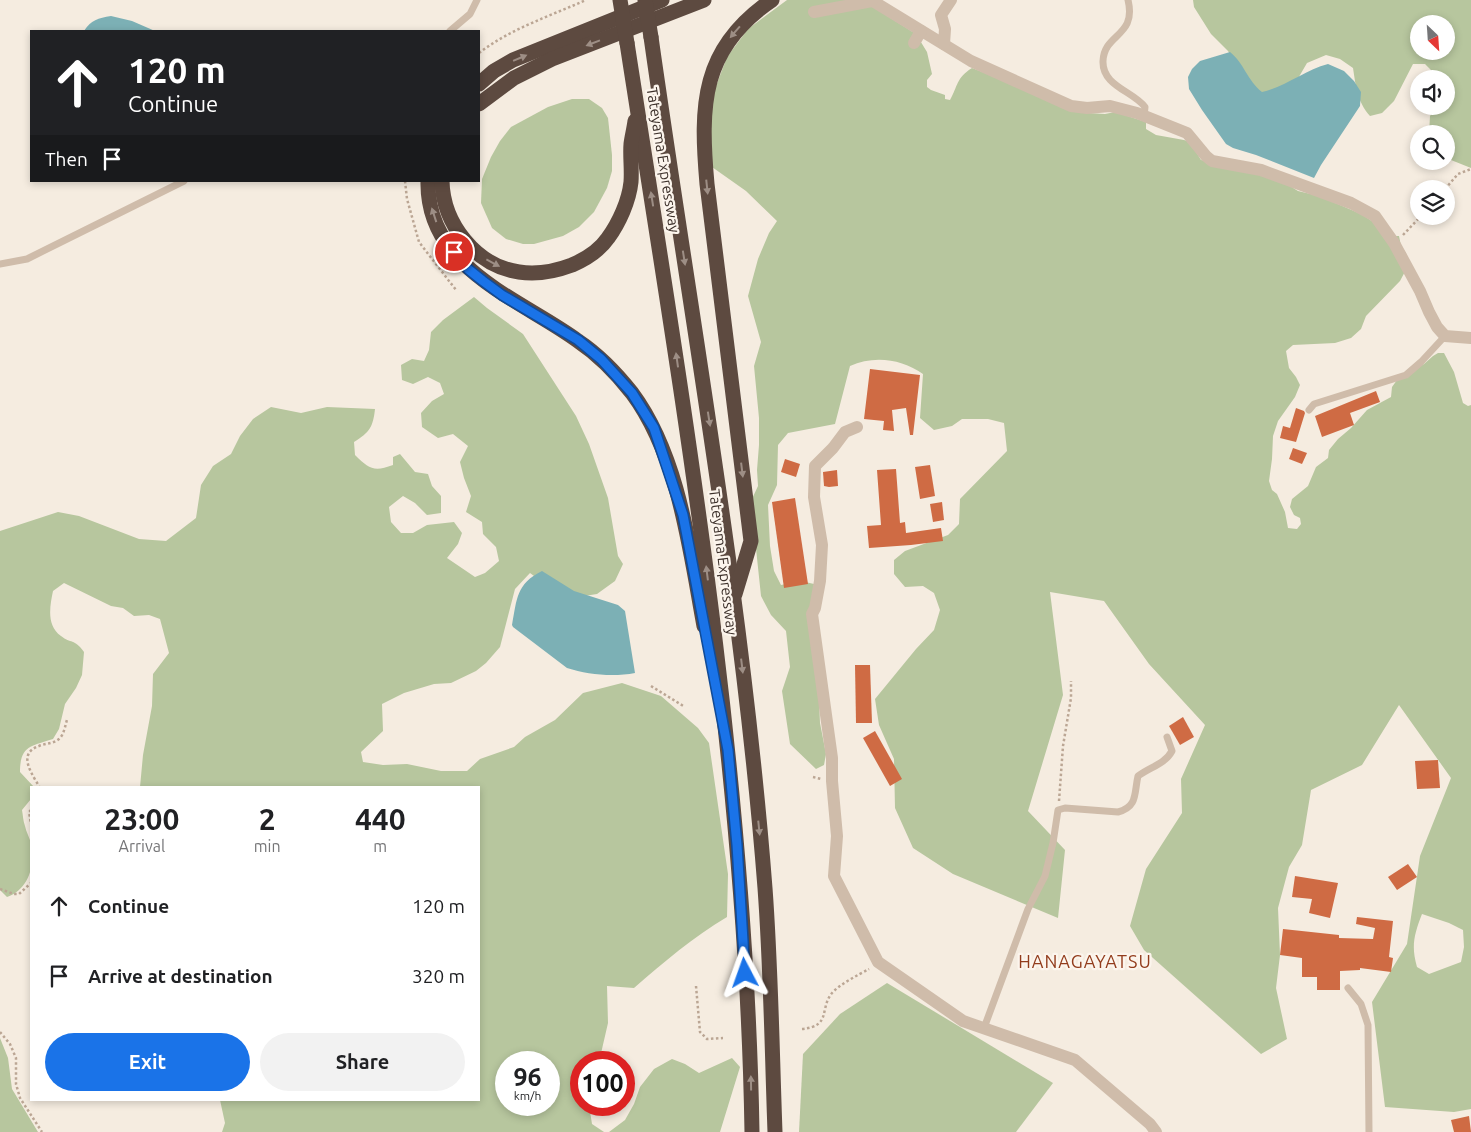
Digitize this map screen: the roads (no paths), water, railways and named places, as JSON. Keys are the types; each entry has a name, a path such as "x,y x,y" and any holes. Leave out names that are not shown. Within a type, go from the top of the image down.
{"highway":[{"name":"Tateyama Expressway","path":"620,0 671,315 699,509 728,750 738,854 751,1069 752,1132"},
{"name":"Tateyama Expressway","path":"645,0 717,476 748,717 765,889 775,1132"},
{"path":"480,83 494,71 514,60 662,0"},
{"path":"480,103 514,78 552,60 704,0"},
{"path":"733,599 751,541 707,184 703,131 704,110 712,70 720,53 743,23 772,0"},
{"path":"442,182 442,194 456,230 471,248 484,259 502,268 520,273 541,273 562,269 596,252 618,222 631,183 631,144 637,107"},
{"path":"428,182 430,204 442,236 468,269 502,295 578,340 601,359 632,393 654,428 683,515 728,750"}],"street":[{"path":"814,12 871,0 971,61 1071,106 1088,108 1110,106 1144,116 1187,133 1212,161 1261,170 1351,203 1375,216 1394,243 1437,327 1445,336 1471,338"},
{"path":"944,44 945,29 941,15 951,0"},
{"path":"914,42 920,31"},
{"path":"857,427 845,432 833,448 815,466 814,497 822,545 820,581 815,608 812,614 832,758 837,836 834,876 878,962 963,1021 1075,1060 1150,1124 1156,1132"}],"lane":[{"path":"451,30 470,14 477,0"},
{"path":"1128,0 1129,21 1126,28 1110,43 1104,52 1103,63 1106,74 1111,81 1140,100 1145,107 1144,116"},
{"path":"0,264 27,259 182,182"},
{"path":"1309,410 1314,404 1406,375 1445,336"},
{"path":"984,1028 1028,908 1045,876 1053,844 1058,810 1065,808 1118,812 1126,810 1134,800 1138,776 1170,756 1172,751 1167,737"},
{"path":"1348,988 1361,1004 1368,1025 1369,1132"}],"water":[{"path":"111,16 132,21 153,30 85,30 89,24"},
{"path":"1230,52 1262,92 1328,64 1344,71 1354,81 1361,92 1360,106 1314,178 1226,144 1202,110 1189,89 1188,77 1192,69 1200,61"},
{"path":"542,571 574,591 618,605 625,611 635,673 601,675 567,668 513,627 515,607 522,587 533,576"}],"district":[{"name":"HANAGAYATSU","path":"1085,962"}]}
